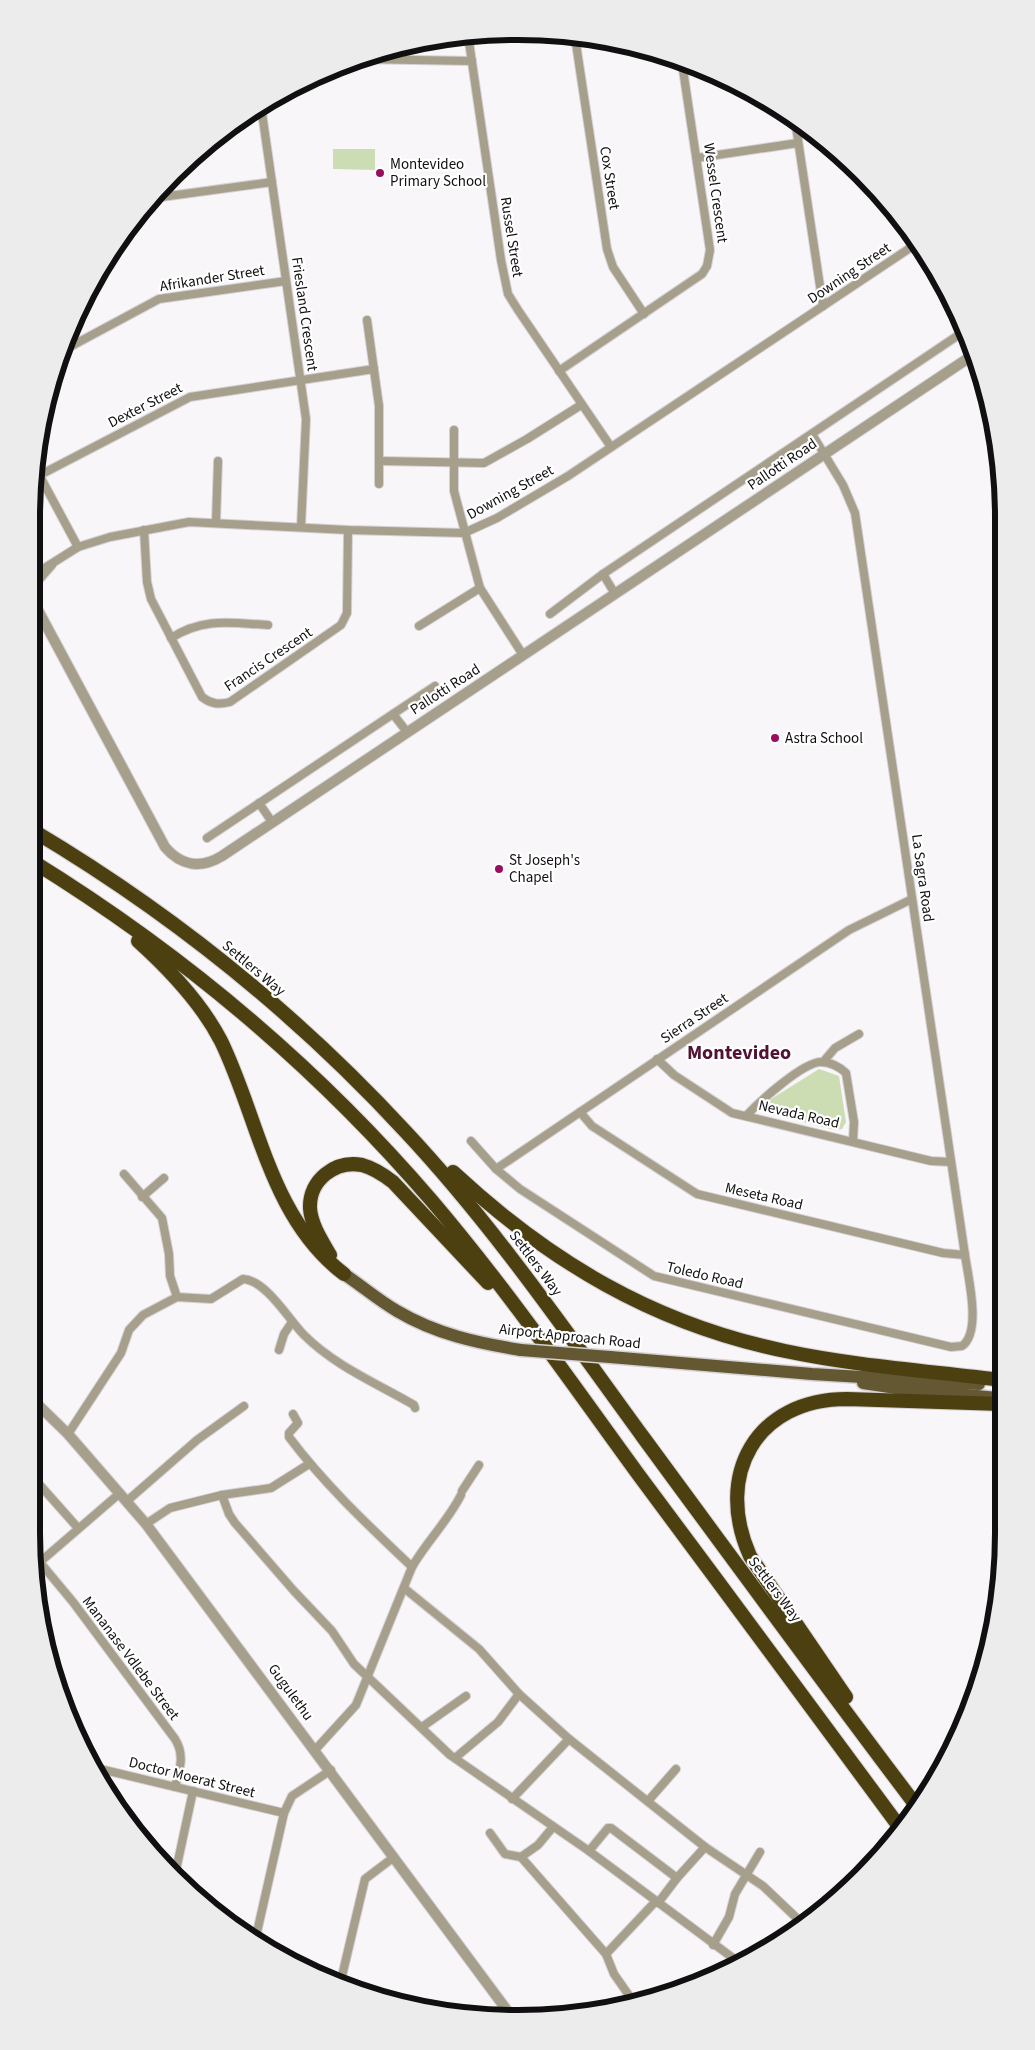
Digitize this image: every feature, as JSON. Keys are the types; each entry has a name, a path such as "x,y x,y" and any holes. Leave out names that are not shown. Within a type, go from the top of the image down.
{"highway":[{"name":"Settlers Way","path":"40,835 134,896 221,960 297,1025 381,1106 448,1179 506,1250 913,1801"},
{"path":"40,866 101,906 168,954 238,1010 318,1081 381,1145 472,1250 896,1823"},
{"path":"40,875 137,940 183,986 220,1039 285,1201 307,1237 327,1261 344,1274"},
{"path":"381,1106 478,1196 530,1238 598,1282 658,1311 714,1332 792,1352 995,1379"},
{"path":"344,1274 316,1228 310,1214 310,1199 316,1185 326,1172 346,1165 360,1165 377,1171 399,1188 536,1335"},
{"path":"915,1797 750,1556 741,1537 736,1514 736,1492 740,1470 750,1448 765,1429 781,1416 802,1406 836,1399 995,1404"}],"main road":[{"name":"Airport Approach Road","path":"344,1274 386,1304 425,1325 457,1337 521,1350 812,1374 899,1377 995,1385"},
{"name":"Airport Approach Road","path":"812,1374 896,1388 995,1397"}],"street":[{"path":"383,59 472,61 469,43"},
{"name":"Cox Street","path":"576,44 607,249 613,267 644,314"},
{"name":"Russel Street","path":"472,61 505,284 518,310 611,447"},
{"name":"Wessel Crescent","path":"559,371 702,274 707,266 710,250 683,70"},
{"name":"Friesland Crescent","path":"262,114 306,419 301,527"},
{"path":"796,130 823,306"},
{"path":"697,158 798,143"},
{"path":"164,197 272,182"},
{"name":"Downing Street","path":"40,570 78,547 144,530 189,522 348,530 464,533 505,514 611,447 911,247"},
{"name":"Afrikander Street","path":"72,346 159,299 286,281"},
{"path":"367,320 379,406 380,484"},
{"name":"Pallotti Road","path":"550,614 602,574 959,335"},
{"name":"Pallotti Road","path":"40,614 156,831 170,853 186,863 205,864 222,856 968,358"},
{"name":"Dexter Street","path":"42,474 185,398 198,394 374,369"},
{"path":"381,461 454,464 484,463 581,405"},
{"path":"454,430 453,486 480,588 523,654"},
{"name":"La Sagra Road","path":"812,434 850,497 855,513 965,1255 972,1313 970,1337"},
{"path":"216,522 218,461"},
{"path":"42,478 78,547"},
{"name":"Francis Crescent","path":"144,530 148,589 202,697 215,704 230,702 341,625 347,613 348,530"},
{"name":"Downing Street","path":"40,579 55,562"},
{"path":"602,574 615,594"},
{"path":"418,626 480,588"},
{"path":"171,638 184,630 210,622 268,624"},
{"name":"Pallotti Road","path":"207,838 434,686"},
{"path":"393,714 407,732"},
{"path":"259,803 272,822"},
{"name":"Sierra Street","path":"496,1169 849,930 912,899"},
{"path":"823,1062 835,1048 859,1034"},
{"name":"Nevada Road","path":"658,1059 674,1075 723,1108 746,1116 932,1161 950,1162"},
{"path":"746,1116 768,1093 811,1065 823,1062 846,1073 854,1122 853,1141"},
{"name":"Meseta Road","path":"580,1112 592,1126 697,1194 943,1253 965,1255"},
{"name":"Toledo Road","path":"471,1141 496,1169 520,1189 656,1278 950,1347 962,1346 970,1337"},
{"path":"124,1174 162,1218 169,1254 170,1276 176,1296"},
{"path":"142,1197 164,1178"},
{"path":"68,1434 121,1353 132,1326 143,1315 176,1296 211,1299 246,1279 255,1282 266,1292 292,1322 332,1360 414,1405 415,1408"},
{"path":"279,1350 284,1334 292,1322"},
{"path":"41,1561 78,1528 123,1497 244,1406"},
{"name":"Gugulethu","path":"40,1407 68,1434 146,1524 331,1770 507,2010"},
{"path":"293,1414 298,1423 289,1433 289,1437 309,1464 344,1502 412,1567"},
{"path":"146,1524 170,1508 222,1495 272,1488 309,1464"},
{"path":"315,1750 352,1711 412,1567 423,1548 455,1507 461,1493 480,1465"},
{"path":"40,1485 78,1528"},
{"path":"222,1495 228,1514 294,1591 332,1631 341,1646 367,1678 455,1758 589,1851 731,1960"},
{"name":"Mananase Vdlebe Street","path":"41,1563 180,1746 182,1758 175,1787"},
{"path":"404,1588 480,1649 519,1694 569,1739 705,1847 774,1895 798,1919"},
{"path":"455,1758 498,1722 519,1694"},
{"path":"422,1727 466,1696"},
{"path":"512,1798 569,1739"},
{"path":"648,1801 676,1769"},
{"name":"Doctor Moerat Street","path":"103,1770 284,1813"},
{"path":"256,1932 284,1813 292,1796 331,1770"},
{"path":"177,1867 193,1791"},
{"path":"521,1857 538,1845 553,1827"},
{"path":"589,1851 610,1827 677,1878"},
{"path":"490,1833 505,1854 521,1857 606,1954 614,1974 630,1997"},
{"path":"606,1954 657,1902 705,1847"},
{"path":"713,1945 729,1917 735,1894 760,1852"},
{"path":"342,1977 365,1879 394,1857"}],"green space":[{"path":"333,149 375,149 375,170 333,169"},
{"path":"819,1069 839,1076 846,1122 842,1129 835,1130 771,1114 769,1104 771,1099"}],"place":[{"name":"Montevideo Primary School","path":"380,173"},
{"name":"Astra School","path":"775,738"},
{"name":"St Joseph's Chapel","path":"499,869"}],"district":[{"name":"Montevideo","path":"739,1052"}]}
